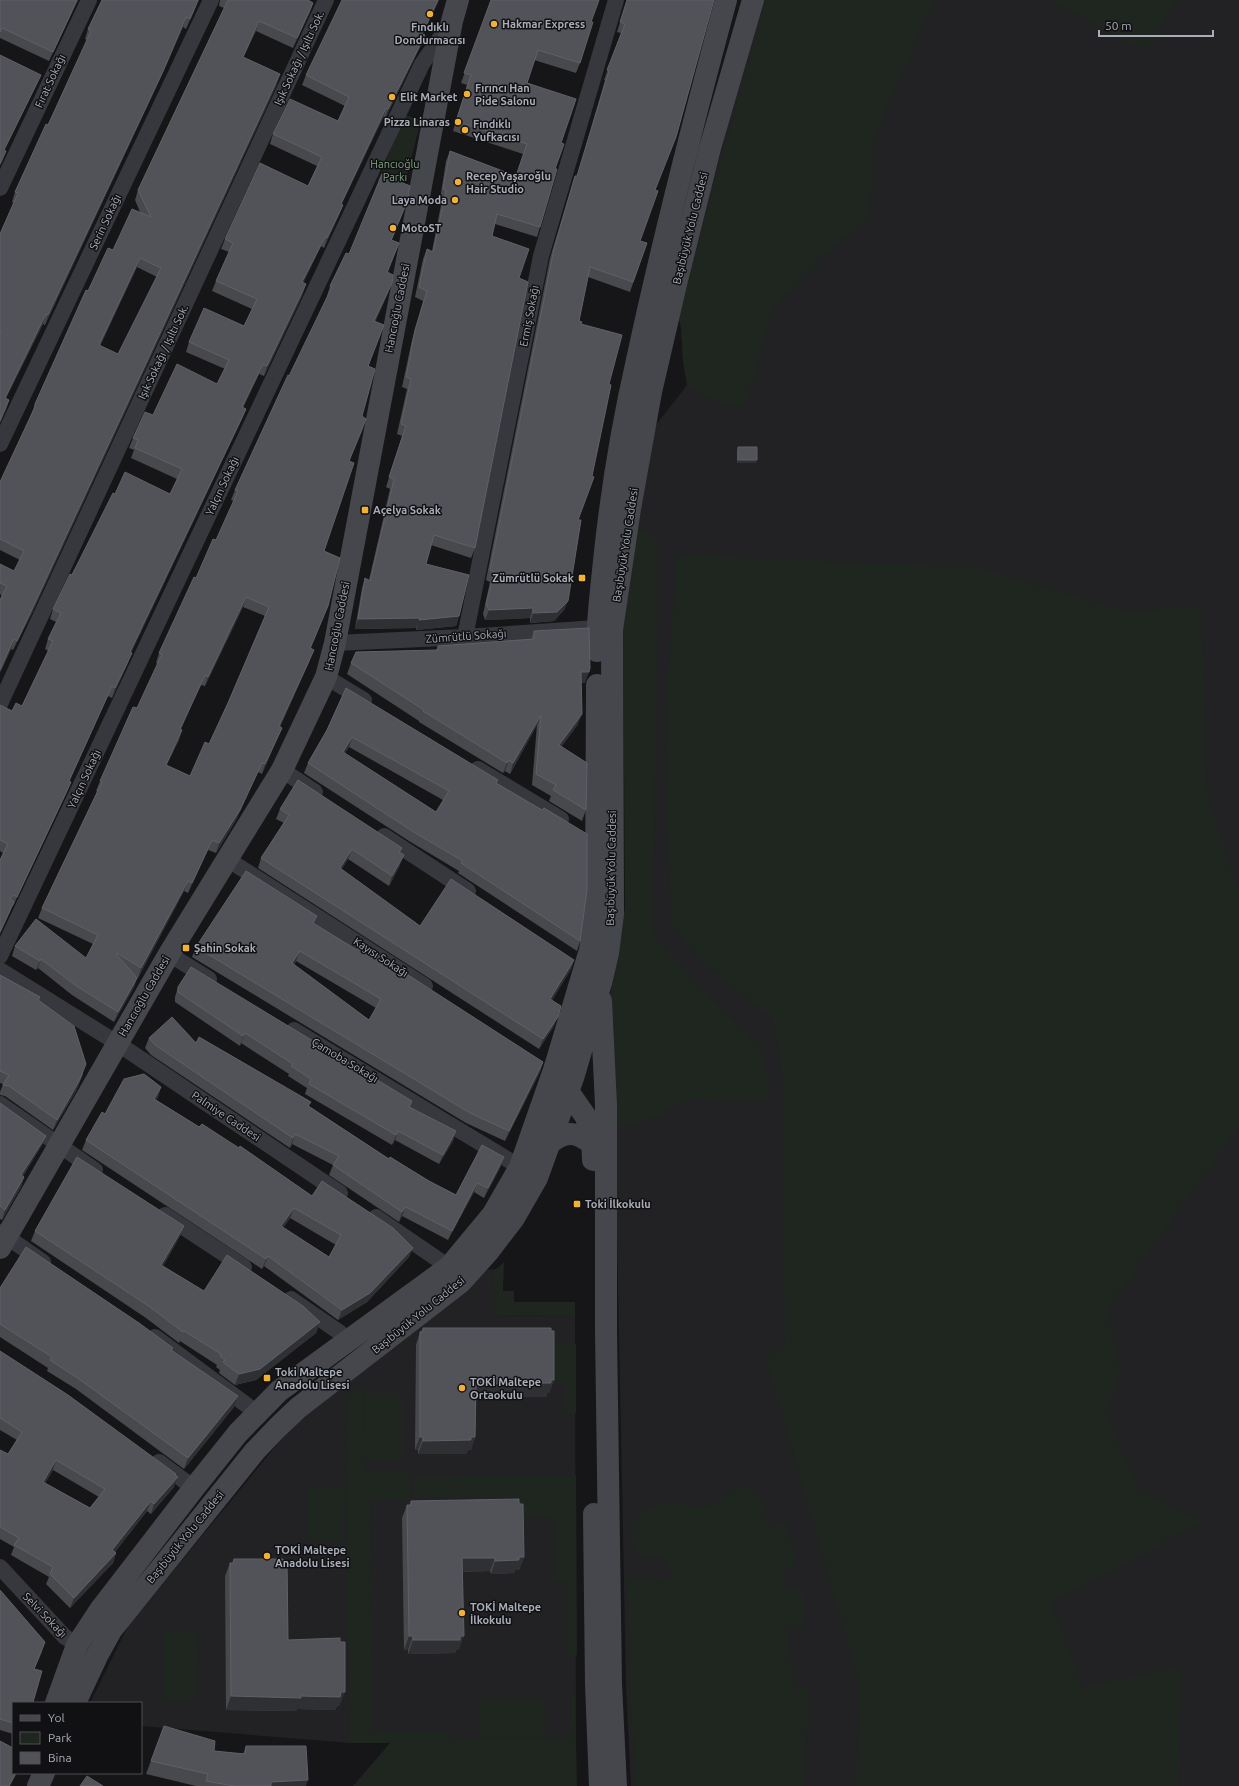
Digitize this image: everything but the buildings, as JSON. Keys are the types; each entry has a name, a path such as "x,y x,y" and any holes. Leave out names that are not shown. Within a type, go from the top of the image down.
{"main road":[{"name":"Hancıoğlu Caddesi","path":"2,1239 59,1145 169,954 282,770 326,677 335,643 452,21 458,0"},
{"name":"Başıbüyük Yolu Caddesi","path":"75,1702 96,1656 112,1629 255,1451 298,1408 461,1282 488,1252 514,1218 537,1178 549,1144 559,1074 587,971 594,928 596,901 583,832 597,628 610,499 624,418 661,250 726,0"},
{"name":"Başıbüyük Yolu Caddesi","path":"587,971 608,953 613,914 612,630 630,509 651,392 676,284 710,148 753,0"},
{"path":"587,971 606,1106 606,1331 612,1684 616,1786"},
{"name":"Başıbüyük Yolu Caddesi","path":"56,1702 77,1645 100,1610 194,1488 256,1412 279,1391 449,1267 493,1214 520,1167 559,1074"},
{"path":"559,1074 584,1079 595,1087 606,1106"},
{"path":"559,1074 586,1117 592,1137 594,1176 593,1429 595,1668 600,1786"},
{"path":"549,1144 563,1134 575,1134 584,1138 592,1145"},
{"path":"27,1786 32,1774"},
{"path":"38,1786 44,1774"}],"street":[{"name":"Fırat Sokağı","path":"0,188 6,160 89,0"},
{"name":"Serin Sokağı","path":"0,444 211,0"},
{"name":"Işık Sokağı / Işıltı Sok.","path":"0,704 326,0"},
{"name":"Ermiş Sokağı","path":"465,637 541,256 616,0"},
{"name":"Yalçın Sokağı","path":"0,956 422,64 452,21"},
{"name":"Zümrütlü Sokağı","path":"335,643 465,637 597,628"},
{"path":"326,677 376,707"},
{"path":"464,761 583,832"},
{"path":"282,770 326,799"},
{"path":"371,828 483,901"},
{"name":"Kayısı Sokağı","path":"227,859 437,994"},
{"path":"169,954 222,986"},
{"name":"Palmiye Caddesi","path":"0,970 117,1043 350,1200"},
{"name":"Çamoba Sokağı","path":"282,1022 520,1167"},
{"path":"0,1104 105,1176"},
{"path":"150,1206 255,1275"},
{"path":"363,1209 449,1267"},
{"path":"2,1239 58,1272"},
{"path":"281,1292 339,1332 348,1341"},
{"path":"141,1326 256,1412"},
{"path":"144,1451 194,1488"},
{"name":"Selvi Sokağı","path":"0,1567 65,1637 96,1656"}],"shaded area":[{"path":"764,0 1239,0 1239,1786 631,1786 626,1686 616,1182 610,997 625,909 638,525 656,425 687,385 683,360 681,327 678,315 729,120"},
{"path":"496,1269 494,1315 575,1316 576,1741 350,1743 142,1726 142,1702 90,1702 128,1626 289,1430 349,1375 483,1270"}],"green space":[{"path":"766,0 934,0 875,136 869,220 832,247 773,307 752,386 741,408 719,404 687,385 683,360 681,327 678,315"},
{"path":"1048,0 1177,0 1147,51"},
{"name":"Hancıoğlu Parkı","path":"405,115 421,120 404,187 378,180"},
{"path":"638,525 658,540 653,933 715,1002 759,1043 769,1075 769,1101 683,1100 659,1117 616,1128 610,997 625,909 623,629"},
{"path":"677,555 974,567 1128,611 1201,606 1207,794 1239,891 1239,1128 1108,1308 1121,1374 1105,1412 1138,1488 1204,1522 1051,1603 1083,1687 1182,1667 1178,1786 856,1786 860,1686 765,1355 785,1349 784,1084 773,1018 700,963 671,923 665,722"},
{"path":"504,1262 503,1291 514,1291 514,1302 575,1302 575,1316 493,1315 494,1271"},
{"path":"551,1344 576,1344 576,1413 566,1413 566,1383 551,1383"},
{"path":"363,1384 365,1473 409,1472 410,1500 370,1500 372,1732 451,1731 451,1739 572,1738 572,1696 575,1696 577,1786 353,1786 390,1743 350,1743 345,1402"},
{"path":"365,1393 402,1393 402,1459 365,1460"},
{"path":"576,1475 577,1655 568,1655 567,1580 554,1580 554,1518 518,1518 518,1497 414,1498 414,1477"},
{"path":"308,1487 343,1487 343,1541 308,1542"},
{"path":"733,1488 749,1488 760,1496 771,1527 785,1524 797,1556 794,1567 784,1571 783,1581 788,1590 796,1587 803,1594 803,1626 797,1625 787,1632 795,1690 802,1687 810,1687 807,1696 809,1718 805,1751 804,1786 636,1786 630,1686 628,1579 643,1578 658,1582 671,1579 670,1567 662,1556 646,1558 635,1550 631,1535 633,1519 646,1509 662,1503 679,1503 698,1508 712,1506 721,1496"},
{"path":"164,1630 199,1631 197,1701 163,1700"},
{"path":"545,1697 546,1736 480,1737 480,1698"}],"place":[{"name":"Fındıklı Dondurmacısı","path":"430,14"},
{"name":"Hakmar Express","path":"494,24"},
{"name":"Fırıncı Han Pide Salonu","path":"467,94"},
{"name":"Elit Market","path":"392,97"},
{"name":"Pizza Linaras","path":"458,122"},
{"name":"Fındıklı Yufkacısı","path":"465,130"},
{"name":"Recep Yaşaroğlu Hair Studio","path":"458,182"},
{"name":"Laya Moda","path":"455,200"},
{"name":"MotoST","path":"393,228"},
{"name":"Açelya Sokak","path":"365,510"},
{"name":"Zümrütlü Sokak","path":"582,578"},
{"name":"Şahin Sokak","path":"186,948"},
{"name":"Toki İlkokulu","path":"577,1204"},
{"name":"Toki Maltepe Anadolu Lisesi","path":"267,1378"},
{"name":"TOKİ Maltepe Ortaokulu","path":"462,1388"},
{"name":"TOKİ Maltepe Anadolu Lisesi","path":"267,1556"},
{"name":"TOKİ Maltepe İlkokulu","path":"462,1613"}]}
